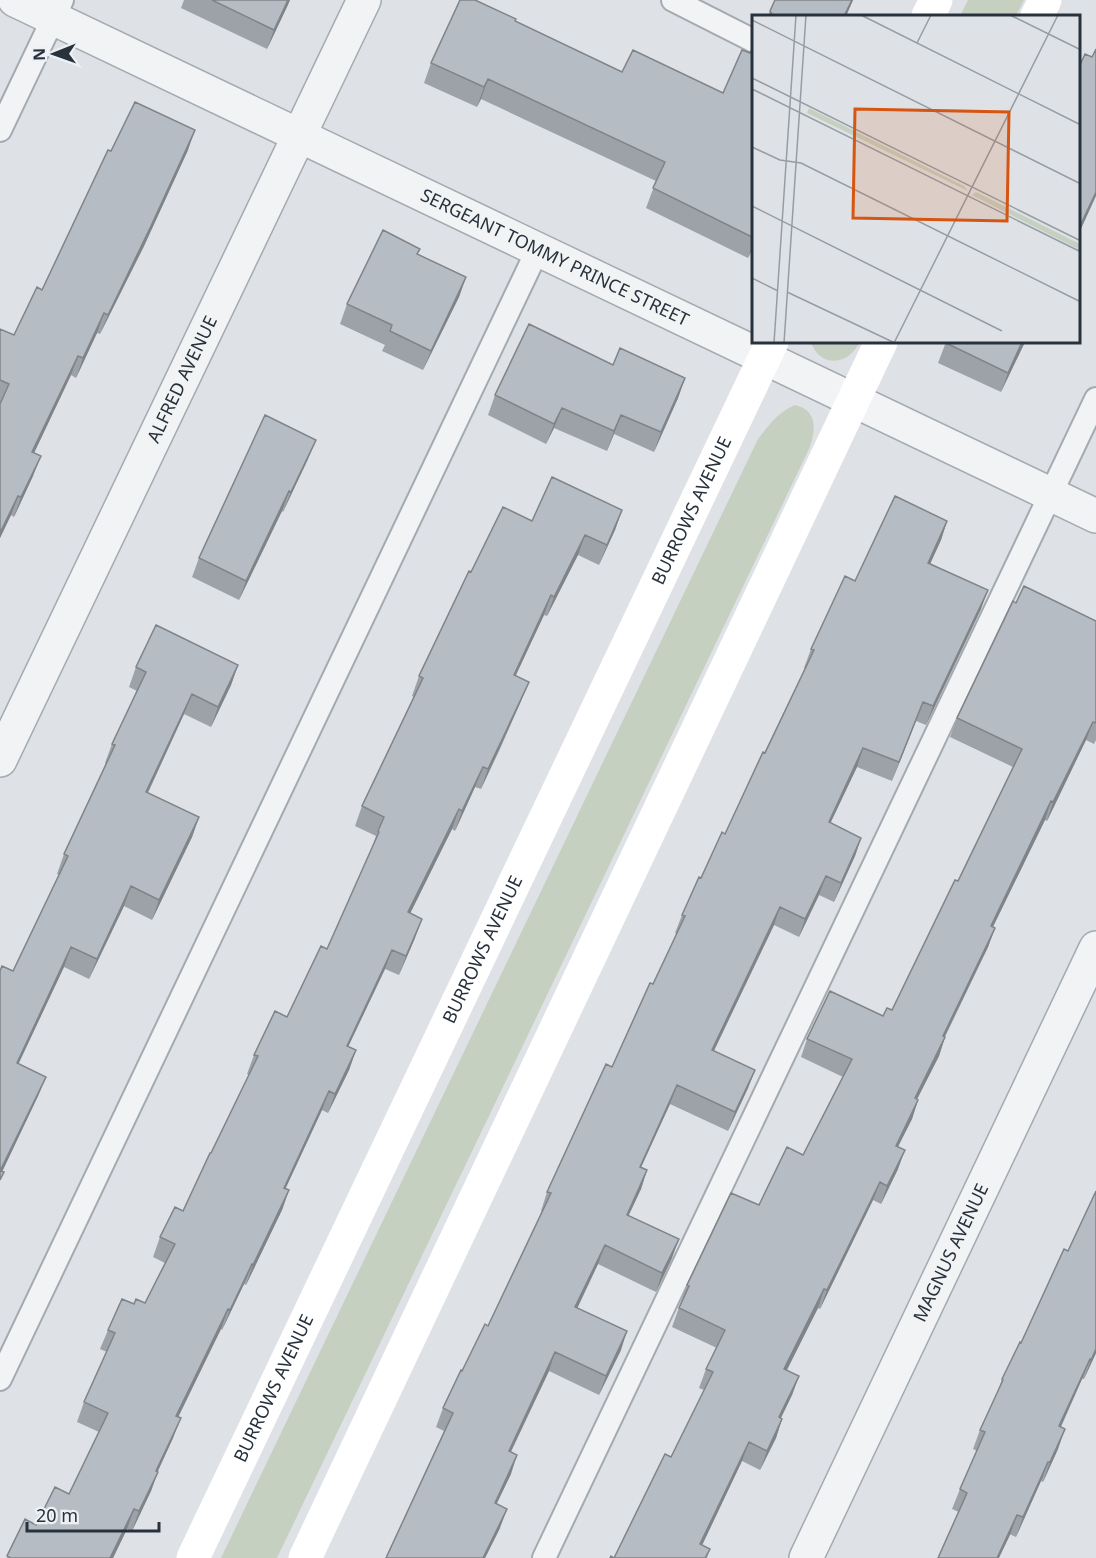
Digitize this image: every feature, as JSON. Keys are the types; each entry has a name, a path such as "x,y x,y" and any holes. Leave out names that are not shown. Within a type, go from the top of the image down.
{"street":[{"name":"SERGEANT TOMMY PRINCE STREET","path":"15,0 58,9 299,136 538,249 752,343"},
{"name":"ALFRED AVENUE","path":"0,760 364,0"},
{"path":"928,15 936,0"},
{"path":"1038,15 1045,0"},
{"path":"305,1558 880,344"},
{"name":"SERGEANT TOMMY PRINCE STREET","path":"768,350 854,401 1096,516"},
{"name":"BURROWS AVENUE","path":"193,1558 768,350"},
{"name":"MAGNUS AVENUE","path":"806,1558 1096,948"}],"lane":[{"path":"673,0 752,40"},
{"path":"0,130 58,9"},
{"path":"0,1379 538,249"},
{"path":"544,1558 1096,399"}],"green space":[{"path":"968,0 1024,0 1016,15 960,15"},
{"path":"812,344 858,344 849,356 835,361 825,359"},
{"path":"795,405 808,411 813,422 813,435 809,449 277,1558 221,1558 758,439 779,415"}],"building":[{"path":"212,0 288,0 274,30"},
{"path":"460,0 475,0 622,72 633,50 723,93 742,50 750,53 752,49 752,237 653,188 665,162 488,79 484,87 431,63"},
{"path":"775,0 852,0 844,15 772,15 770,11"},
{"path":"1096,49 1096,192 1081,224 1081,63 1085,54 1092,57"},
{"path":"135,102 195,130 108,315 104,313 83,358 78,356 32,452 41,456 0,533 0,404 9,384 0,380 0,329 14,335 37,287 42,290 108,150 111,151"},
{"path":"383,230 420,249 417,254 466,277 431,351 390,331 392,325 347,304"},
{"path":"529,324 613,365 620,348 685,378 661,432 621,415 614,431 562,408 554,424 495,395"},
{"path":"948,344 1021,344 1008,373"},
{"path":"265,415 316,440 246,581 199,558"},
{"path":"552,477 622,510 607,545 585,535 554,597 551,595 514,675 529,682 488,769 483,767 462,811 459,809 408,912 422,919 406,956 392,950 347,1046 356,1050 335,1094 329,1091 284,1188 289,1190 176,1416 181,1418 139,1511 134,1509 110,1558 11,1558 7,1556 25,1519 36,1525 55,1487 69,1494 108,1413 84,1402 115,1333 108,1330 122,1299 134,1304 136,1299 145,1303 175,1244 160,1237 175,1207 183,1211 258,1056 254,1055 275,1011 287,1017 321,946 327,949 384,817 362,806 423,678 419,676 469,571 471,572 503,507 532,521"},
{"path":"895,496 947,521 928,563 988,590 933,706 923,702 899,762 863,748 829,822 861,838 841,883 826,876 805,919 780,907 712,1050 755,1070 735,1112 677,1085 640,1167 647,1170 627,1215 679,1239 662,1273 605,1245 575,1307 627,1331 606,1376 555,1352 509,1451 517,1455 495,1503 507,1509 483,1558 386,1558 453,1413 443,1408 485,1324 488,1326 551,1193 547,1192 606,1064 612,1067 650,983 653,984 685,916 682,915 699,877 701,878 722,832 725,834 763,752 765,753 814,650 811,649 845,576 855,581"},
{"path":"1024,586 1096,621 1096,723 1093,722 1053,802 1051,801 991,926 995,928 943,1036 945,1037 915,1098 918,1100 896,1146 905,1150 887,1186 880,1182 827,1290 824,1289 784,1369 799,1376 779,1417 782,1419 767,1451 749,1442 700,1544 710,1549 705,1558 614,1558 665,1454 671,1457 713,1372 706,1369 725,1330 679,1308 689,1286 687,1285 731,1193 759,1205 787,1147 803,1155 852,1059 807,1039 830,991 883,1016 887,1008 892,1010 1022,749 957,718 1013,601 1016,603"},
{"path":"156,625 238,665 218,707 192,694 146,792 199,817 159,900 131,886 97,959 71,947 17,1063 46,1077 0,1171 0,971 2,966 13,971 68,856 64,854 146,672 136,667"},
{"path":"1096,1191 1096,1349 1059,1426 1065,1429 1023,1517 1017,1515 997,1558 938,1558 967,1493 960,1489 985,1432 980,1430 1064,1249 1068,1251"}]}
